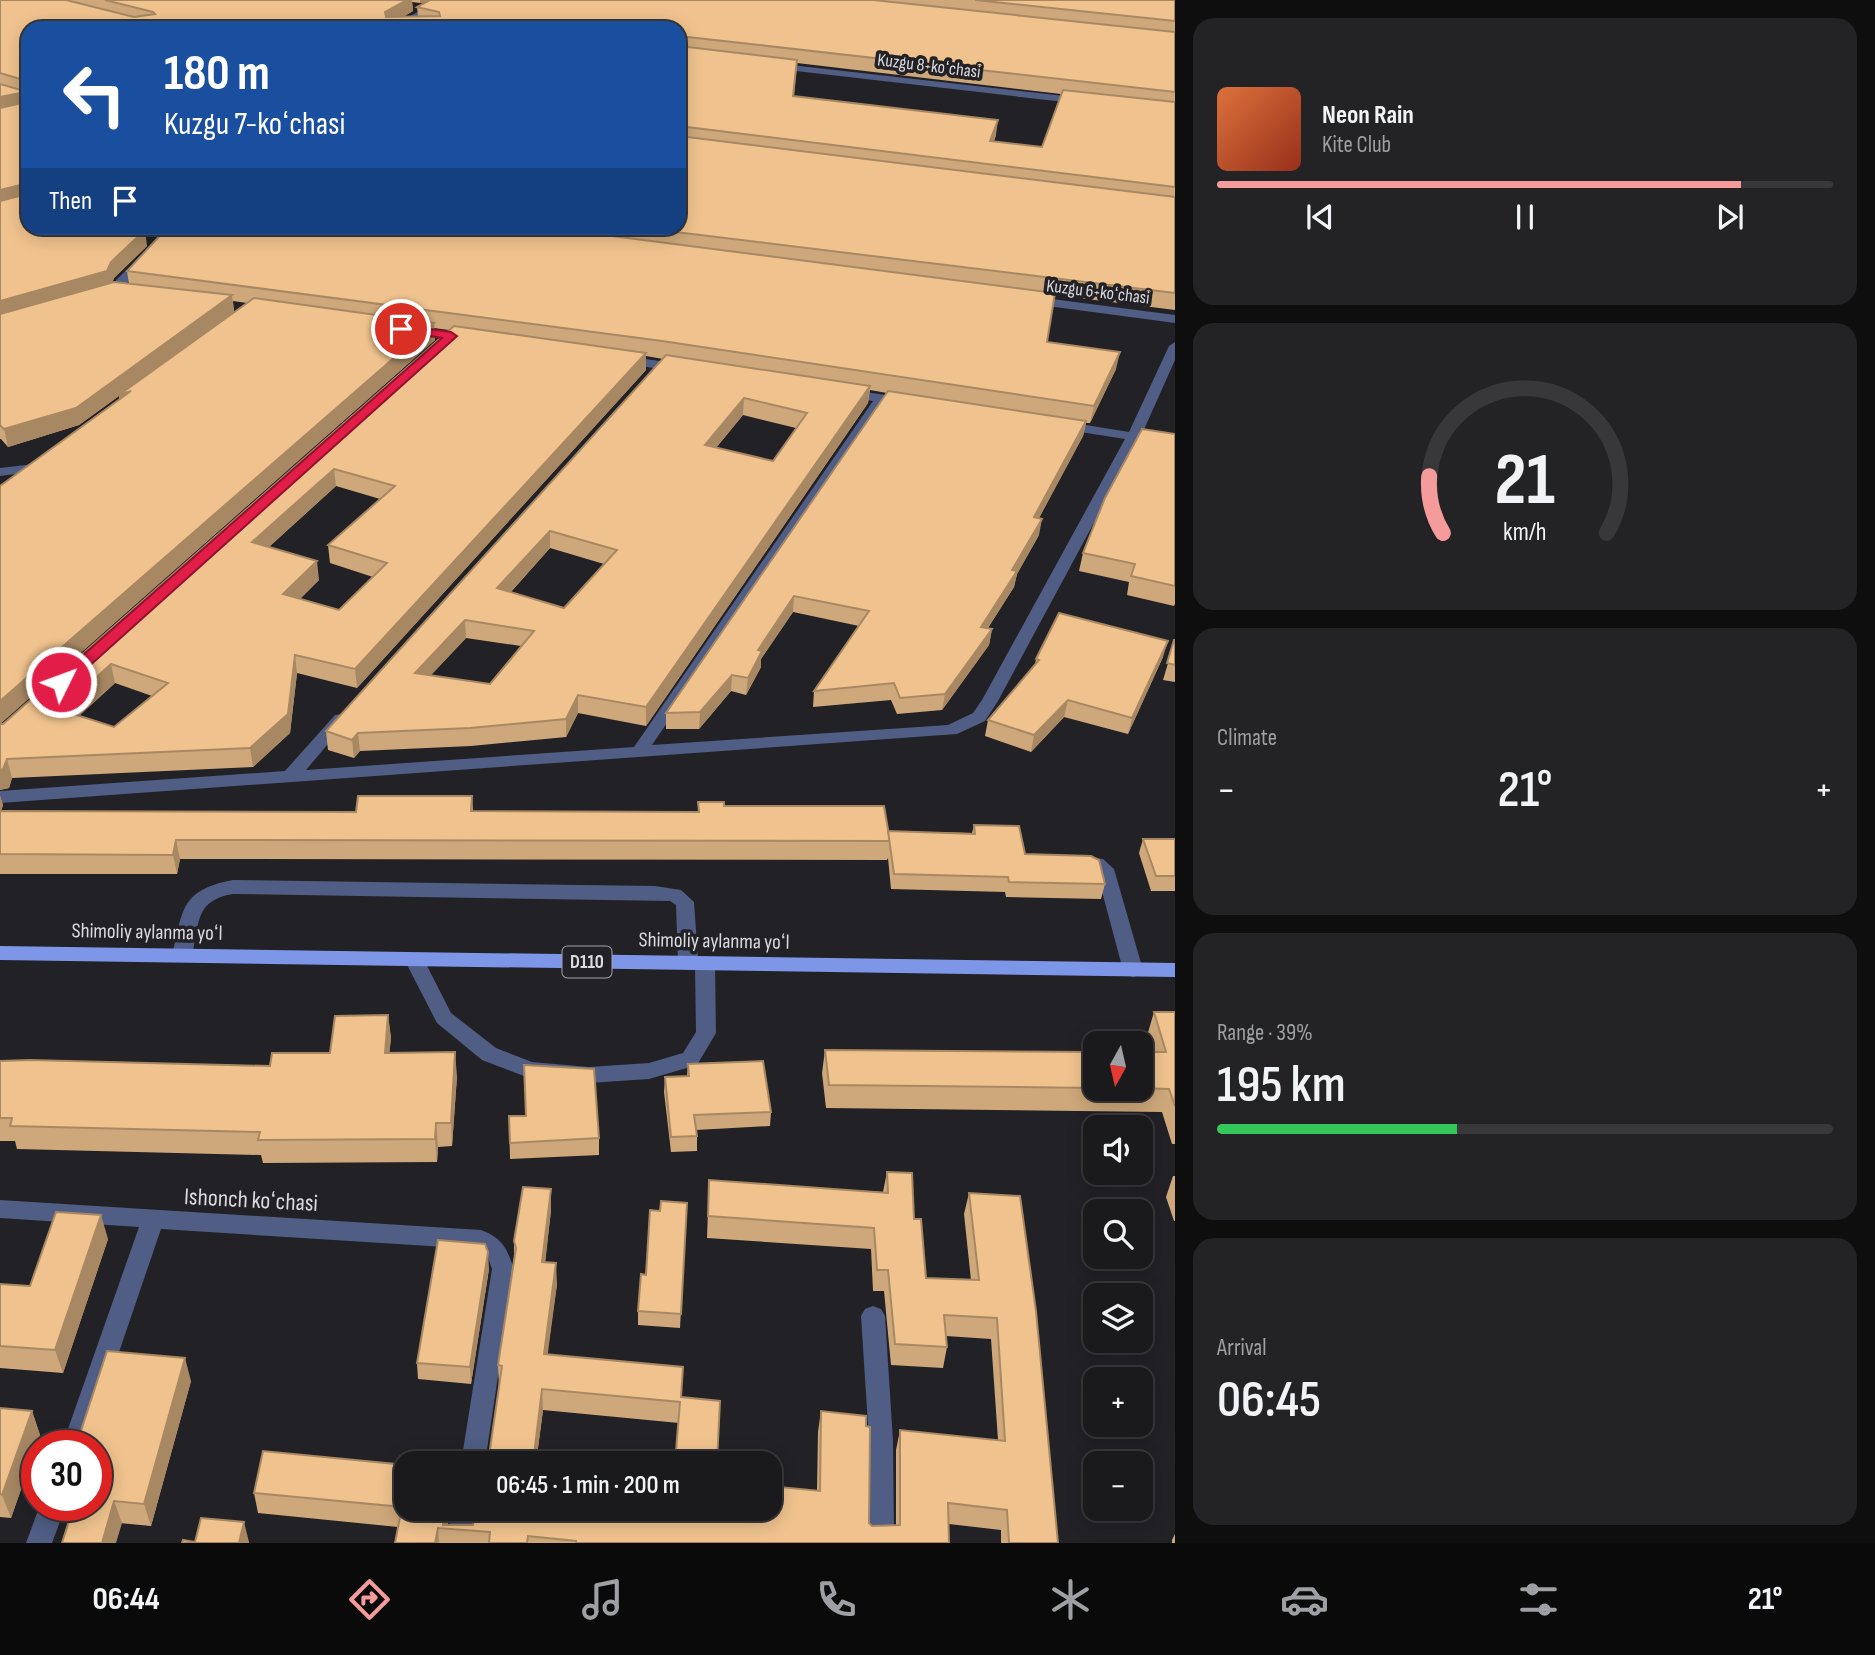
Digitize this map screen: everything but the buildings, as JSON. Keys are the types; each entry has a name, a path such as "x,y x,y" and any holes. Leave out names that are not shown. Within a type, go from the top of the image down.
{"main road":[{"name":"Shimoliy aylanma yoʻl","path":"0,953 1175,970"}],"street":[{"path":"405,21 448,0"},
{"path":"406,5 427,9"},
{"name":"Kuzgu 8-koʻchasi","path":"762,64 1092,102"},
{"path":"117,294 120,283 169,235"},
{"name":"Kuzgu 6-koʻchasi","path":"1010,298 1175,320"},
{"path":"0,797 951,730 978,717 990,701 1133,436 1175,346"},
{"path":"609,358 657,370 689,369"},
{"path":"827,390 922,404"},
{"path":"639,752 882,398"},
{"path":"1041,422 1175,443"},
{"path":"0,472 39,464 11,485"},
{"path":"290,776 355,705"},
{"path":"1058,861 1089,862 1105,869 1133,970"},
{"path":"183,956 195,906 200,896 214,889 233,887 655,892 674,895 685,902 706,1033 690,1059 649,1071 589,1075 531,1070 489,1054 444,1018 414,959"},
{"name":"Ishonch koʻchasi","path":"0,1209 481,1240 496,1249 503,1269 475,1451"},
{"path":"80,1430 153,1220"},
{"path":"873,1316 881,1441 881,1543"},
{"path":"40,1543 48,1521"},
{"path":"460,1543 463,1521"}],"route":[{"path":"61,682 451,336 401,329"}]}
